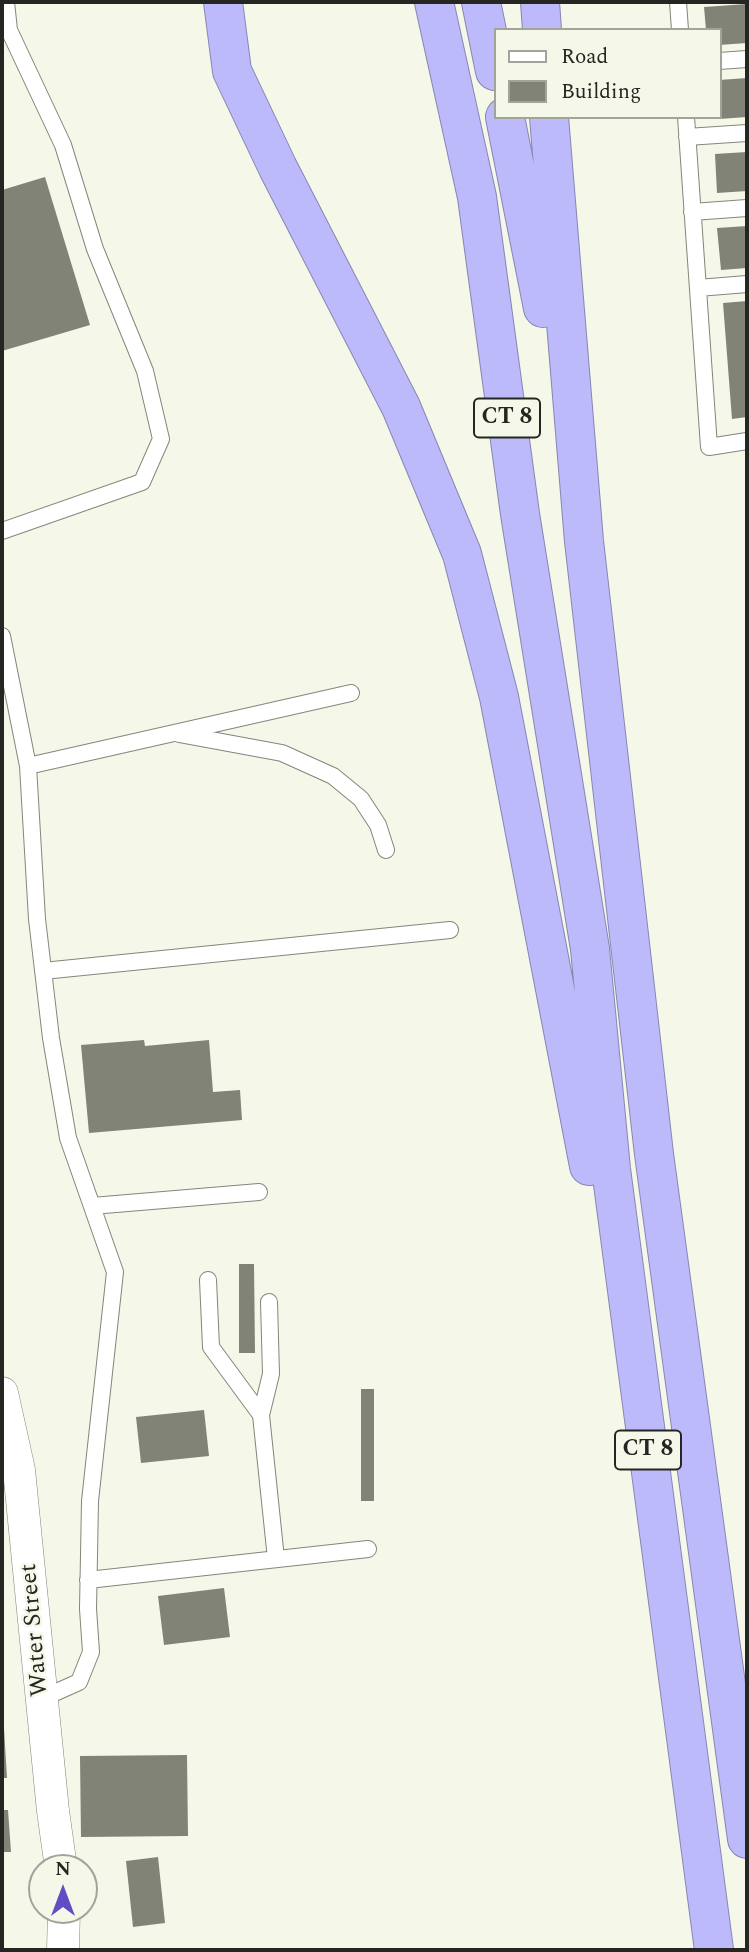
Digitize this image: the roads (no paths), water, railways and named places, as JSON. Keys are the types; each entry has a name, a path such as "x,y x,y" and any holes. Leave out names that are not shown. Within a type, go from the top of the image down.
{"highway":[{"path":"223,2 232,71 278,168 401,407 462,554 499,697 657,1523"},
{"name":"CT 8","path":"434,2 477,197 520,514 590,949 611,1169 715,1950"},
{"path":"481,2 494,66"},
{"path":"540,2 542,28"},
{"name":"CT 8","path":"505,119 539,282 584,541 654,1154 747,1839"},
{"path":"549,119 584,541"},
{"path":"697,1472 747,1742"}],"street":[{"name":"Water Street","path":"2,1393 19,1470 60,1854"},
{"path":"63,1950 64,1924"}],"lane":[{"path":"2,531 142,482 161,439 145,371 95,249 63,145 9,30 6,2"},
{"path":"678,2 680,28"},
{"path":"721,61 747,59"},
{"path":"686,119 709,447 747,441"},
{"path":"687,137 747,133"},
{"path":"692,212 747,208"},
{"path":"698,288 747,284"},
{"path":"2,636 28,766 37,919 51,1038 68,1138 115,1272 90,1502 88,1580 91,1652 79,1682 43,1698"},
{"path":"28,766 351,692"},
{"path":"173,733 282,753 333,776 361,799 378,825 386,850"},
{"path":"43,971 450,930"},
{"path":"92,1206 259,1192"},
{"path":"208,1280 211,1348 261,1415"},
{"path":"269,1302 271,1374 261,1415 276,1559"},
{"path":"88,1580 368,1549"}]}
